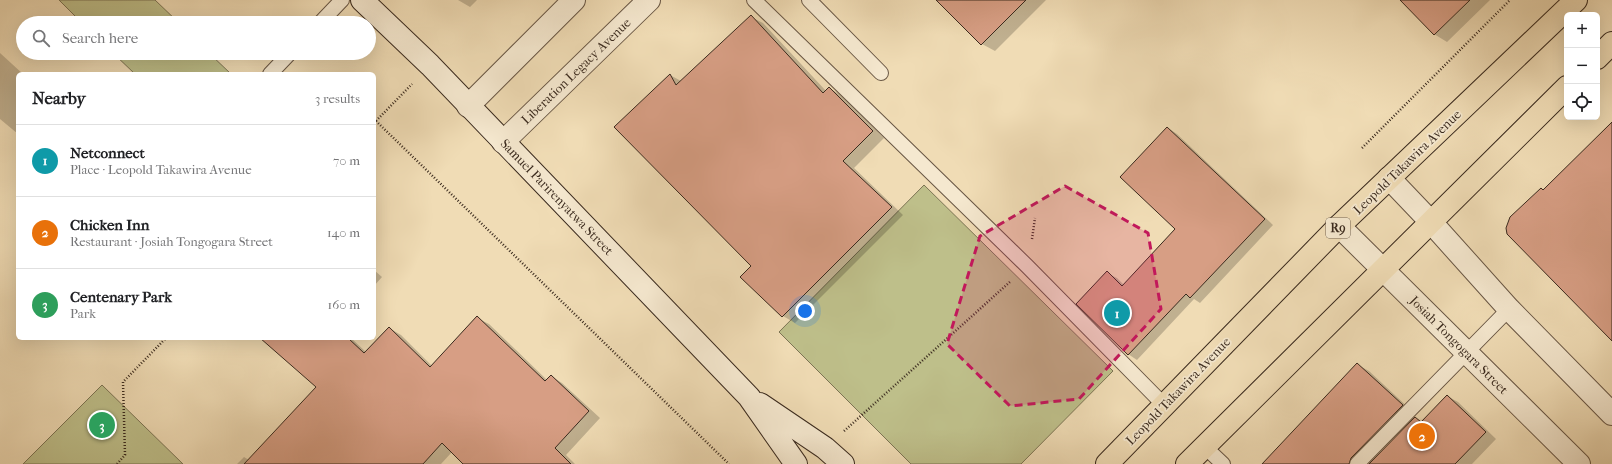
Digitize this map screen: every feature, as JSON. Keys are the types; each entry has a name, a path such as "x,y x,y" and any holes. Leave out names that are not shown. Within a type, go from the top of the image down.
{"highway":[{"name":"Leopold Takawira Avenue","path":"1107,464 1339,226 1576,0"},
{"path":"1600,55 1612,43"},
{"path":"1187,464 1383,270 1430,221 1564,90"}],"street":[{"name":"Samuel Parirenyatwa Street","path":"362,0 430,65 749,396 796,464"},
{"path":"468,106 574,0"},
{"name":"Liberation Legacy Avenue","path":"503,142 649,0"},
{"path":"1389,178 1509,309 1612,414"},
{"name":"Josiah Tongogara Street","path":"1339,226 1579,464"},
{"name":"Samuel Parirenyatwa Street","path":"749,396 825,448 843,464"}],"lane":[{"path":"327,16 342,0"},
{"path":"754,0 1027,266 1164,405"},
{"path":"809,0 881,73"},
{"path":"272,72 283,60"},
{"path":"1357,464 1509,309"},
{"path":"1205,446 1223,464"}],"path":[{"path":"1362,148 1510,0"},
{"path":"376,121 430,65"},
{"path":"376,123 729,464"},
{"path":"825,448 1027,266 1035,218"},
{"path":"117,464 126,456 123,382 164,340"}],"highlighted area":[{"path":"1065,186 1148,233 1161,309 1079,399 1010,406 947,344 980,236"}],"green space":[{"path":"59,0 155,0 172,16 75,16"},
{"path":"120,60 216,60 229,72 133,72"},
{"path":"924,185 1113,371 1021,464 911,464 779,332"},
{"path":"102,385 183,464 23,464"}],"building":[{"path":"936,0 1026,0 981,45"},
{"path":"1400,0 1470,0 1434,35"},
{"path":"751,15 823,93 829,87 873,131 843,161 892,207 782,317 740,277 751,266 614,127 670,74 676,85"},
{"path":"1612,122 1612,341 1507,234 1506,228 1510,217 1541,188 1543,190"},
{"path":"1167,127 1265,219 1190,298 1186,294 1128,355 1076,304 1107,271 1122,286 1175,229 1120,177"},
{"path":"477,316 545,381 551,375 589,411 555,448 571,464 463,464 442,443 423,464 244,464 316,387 262,340 350,340 364,353 389,327 430,367"},
{"path":"1357,363 1403,405 1351,458 1349,464 1262,464"},
{"path":"1447,395 1486,432 1455,464 1369,464 1415,417 1421,422"}],"place":[{"name":"Netconnect","path":"1117,313"},
{"name":"Centenary Park","path":"102,425"},
{"name":"Chicken Inn","path":"1422,436"}]}
